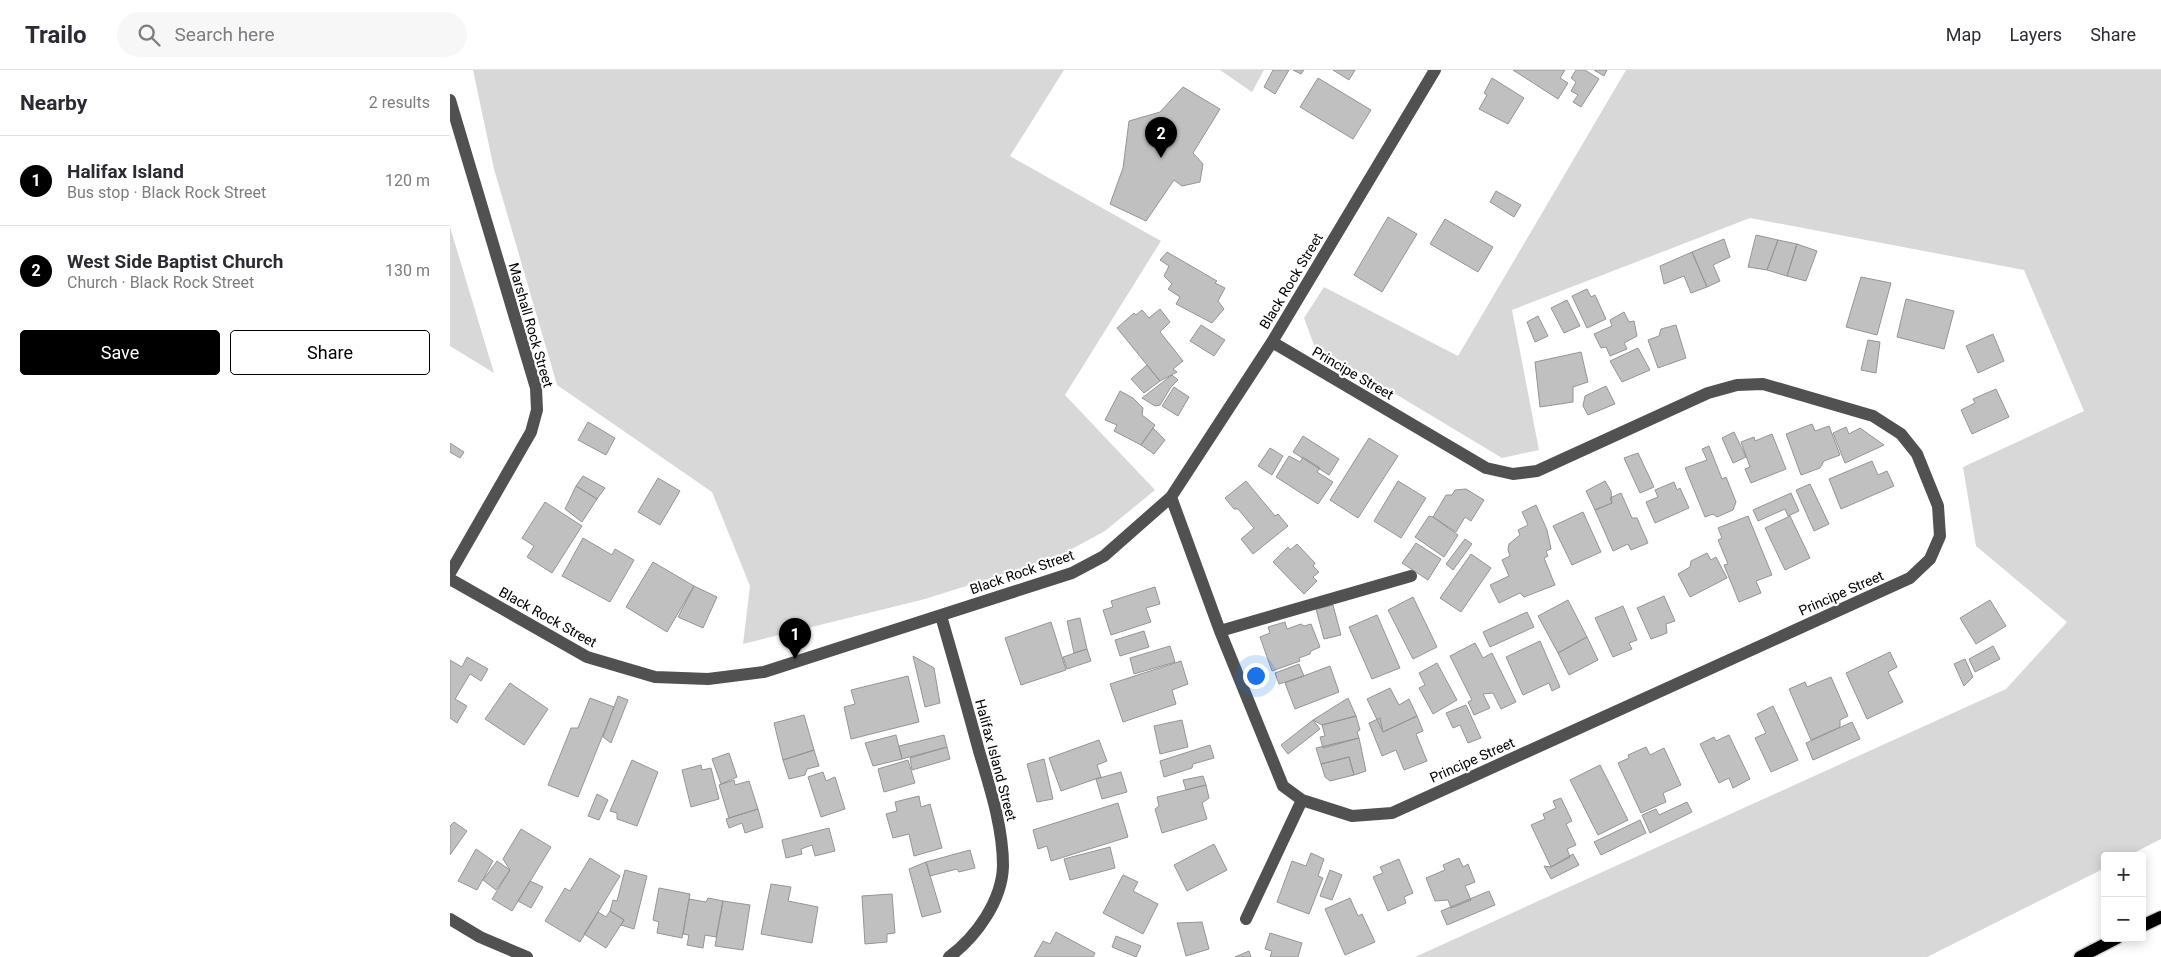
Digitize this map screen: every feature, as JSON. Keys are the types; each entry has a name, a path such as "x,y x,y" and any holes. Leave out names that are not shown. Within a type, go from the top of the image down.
{"main road":[{"path":"2146,924 2161,917"},
{"path":"2080,957 2109,942"}],"street":[{"name":"Black Rock Street","path":"450,579 587,657 655,677 708,679 764,672 1072,573 1104,556 1171,497 1272,342 1435,70"},
{"name":"Marshall Rock Street","path":"450,100 536,388 537,410 531,432 450,573"},
{"name":"Principe Street","path":"1171,497 1220,631 1283,786 1302,800 1352,816 1392,813 1910,578 1930,559 1940,536 1938,506 1917,454 1901,434 1873,416 1763,384 1737,385 1708,393 1537,471 1513,474 1486,468 1272,342"},
{"path":"1220,631 1410,576"},
{"name":"Halifax Island Street","path":"941,616 993,798 1001,836 1003,867 996,896 980,928 961,948 948,957"},
{"path":"1246,919 1302,800"},
{"path":"450,919 480,937 527,957"}],"shaded area":[{"path":"473,70 1064,70 1010,156 1161,241 1065,395 1155,490 1105,531 1055,558 925,599 743,644 750,586 712,492 557,385 494,169"},
{"path":"1220,70 1264,70 1252,92"},
{"path":"1626,70 2161,70 2161,839 2136,852 2101,852 2101,870 1927,957 1415,957 2006,689 2067,622 1976,546 1963,467 2084,411 2024,270 1750,218 1512,310 1539,450 1502,458 1314,345 1304,318 1324,287 1458,356"},
{"path":"450,227 494,373 450,346"}],"building":[{"path":"1273,70 1289,70 1275,94 1264,87"},
{"path":"1293,70 1304,70 1301,74"},
{"path":"1333,70 1355,70 1349,80"},
{"path":"1513,70 1565,70 1560,78 1568,83 1558,99"},
{"path":"1576,70 1585,70 1599,79 1581,107 1573,102 1578,95 1571,91 1576,82 1571,78"},
{"path":"1594,70 1607,70 1604,76"},
{"path":"1318,78 1371,110 1353,139 1300,107"},
{"path":"1492,78 1524,98 1508,124 1479,109 1487,95 1484,93"},
{"path":"1183,87 1220,109 1193,153 1203,164 1200,182 1182,186 1174,180 1146,221 1110,204 1123,168 1129,121 1160,112"},
{"path":"1496,191 1521,205 1514,217 1490,202"},
{"path":"1388,217 1417,234 1382,292 1354,275"},
{"path":"1445,219 1493,247 1478,272 1430,244"},
{"path":"1756,235 1778,240 1767,270 1748,267"},
{"path":"1724,239 1730,257 1713,265 1720,281 1707,287 1692,252"},
{"path":"1778,240 1797,244 1787,276 1767,270"},
{"path":"1797,244 1817,251 1806,281 1787,276"},
{"path":"1167,252 1217,281 1215,283 1225,288 1218,301 1224,309 1212,323 1176,304 1180,297 1168,289 1172,284 1164,276 1169,266 1160,260"},
{"path":"1692,252 1707,287 1691,293 1684,276 1664,284 1660,266"},
{"path":"1861,277 1891,283 1877,335 1846,327"},
{"path":"1587,289 1591,297 1595,295 1606,319 1587,328 1572,296"},
{"path":"1906,299 1954,311 1944,349 1897,337"},
{"path":"1567,300 1580,326 1564,333 1551,308"},
{"path":"1160,309 1170,322 1160,332 1183,361 1173,369 1177,372 1160,381 1117,328 1134,313 1136,315 1142,310 1149,318"},
{"path":"1624,312 1629,322 1634,321 1637,336 1624,343 1627,349 1610,356 1606,347 1601,348 1594,334 1612,326 1610,320"},
{"path":"1538,316 1548,336 1535,342 1527,322"},
{"path":"1201,325 1225,340 1214,356 1190,341"},
{"path":"1676,325 1686,358 1658,368 1648,340 1659,336 1661,329"},
{"path":"1993,334 2004,361 1978,373 1966,346"},
{"path":"1868,340 1880,342 1876,373 1861,370"},
{"path":"1638,348 1650,370 1622,382 1610,361"},
{"path":"1581,352 1588,382 1573,387 1573,402 1540,407 1535,362"},
{"path":"1147,365 1160,381 1144,393 1131,379"},
{"path":"1172,375 1178,380 1171,387 1160,405 1155,406 1142,398"},
{"path":"1606,386 1615,404 1588,415 1583,406 1585,396"},
{"path":"1174,387 1189,397 1178,416 1162,406"},
{"path":"1996,389 2009,417 1972,434 1961,410 1975,403 1973,399"},
{"path":"1120,391 1133,398 1143,408 1142,415 1155,425 1141,445 1114,431 1117,425 1105,420"},
{"path":"588,422 615,438 606,455 578,440"},
{"path":"1812,424 1815,431 1829,426 1840,455 1824,461 1820,468 1801,475 1786,434"},
{"path":"1846,427 1849,434 1860,428 1884,445 1845,463 1833,433"},
{"path":"1153,428 1165,440 1154,454 1141,445"},
{"path":"1734,432 1746,457 1733,463 1722,438"},
{"path":"1772,434 1786,469 1751,483 1745,469 1750,467 1741,442 1754,437 1755,441"},
{"path":"1303,436 1339,459 1329,475 1293,452"},
{"path":"1369,438 1398,456 1358,518 1330,500"},
{"path":"450,443 464,452 460,458 450,452"},
{"path":"1709,446 1722,479 1726,477 1736,502 1733,510 1717,517 1713,514 1705,517 1685,468 1707,460 1702,449"},
{"path":"1270,448 1283,456 1272,475 1258,466"},
{"path":"1638,453 1654,487 1640,493 1624,458"},
{"path":"1289,456 1300,462 1303,457 1320,468 1317,472 1333,482 1318,504 1276,477"},
{"path":"1872,461 1878,475 1887,471 1894,486 1841,509 1829,479"},
{"path":"583,476 605,488 597,499 576,486"},
{"path":"658,478 680,491 660,525 638,512"},
{"path":"1246,481 1275,516 1278,514 1288,526 1253,554 1241,539 1254,528 1238,509 1234,509 1225,498"},
{"path":"1398,481 1426,498 1401,538 1374,521"},
{"path":"1605,481 1611,491 1612,503 1595,510 1586,491"},
{"path":"1674,482 1677,490 1680,488 1689,508 1655,523 1646,502 1658,497 1655,490"},
{"path":"1810,484 1829,524 1814,531 1796,490"},
{"path":"576,486 597,499 582,522 565,509"},
{"path":"1466,489 1484,500 1471,521 1465,517 1456,532 1433,517 1446,495 1452,495 1455,490"},
{"path":"1621,493 1632,518 1637,518 1648,543 1631,550 1628,544 1613,551 1595,510 1612,503 1610,498"},
{"path":"1791,493 1799,511 1788,516 1785,509 1758,521 1753,510"},
{"path":"545,502 582,526 552,573 527,557 534,546 522,538"},
{"path":"1536,505 1547,530 1551,549 1546,551 1548,556 1544,558 1555,585 1524,597 1520,593 1499,603 1490,585 1509,576 1502,560 1510,556 1509,544 1520,535 1518,530 1528,525 1522,512"},
{"path":"1583,512 1601,552 1572,565 1553,526"},
{"path":"1429,516 1458,535 1444,557 1415,537"},
{"path":"1748,516 1772,575 1756,581 1761,593 1739,602 1724,565 1728,564 1718,540 1722,538 1718,528"},
{"path":"1790,516 1810,558 1785,570 1765,528"},
{"path":"583,538 612,555 615,549 634,560 610,602 562,576"},
{"path":"1465,539 1472,544 1453,570 1446,564"},
{"path":"1416,543 1441,559 1428,580 1402,563"},
{"path":"1297,544 1315,563 1313,566 1319,572 1313,577 1317,581 1304,594 1273,562 1288,547 1290,550"},
{"path":"1707,553 1711,560 1716,557 1727,578 1690,597 1678,574 1690,567 1691,561"},
{"path":"1471,554 1491,568 1461,612 1440,598"},
{"path":"653,562 694,586 667,632 626,607"},
{"path":"694,586 717,597 703,628 678,617"},
{"path":"1155,587 1160,604 1146,608 1151,622 1111,635 1103,610 1113,607 1111,601"},
{"path":"1664,596 1675,621 1666,624 1667,633 1651,639 1637,608"},
{"path":"1413,597 1437,647 1413,659 1388,610"},
{"path":"1568,600 1587,637 1558,653 1538,616"},
{"path":"1990,600 2006,626 1976,644 1960,618"},
{"path":"1333,605 1341,635 1324,639 1316,609"},
{"path":"1623,606 1637,640 1629,643 1632,649 1613,657 1595,618"},
{"path":"1527,612 1534,627 1490,647 1483,632"},
{"path":"1377,615 1400,668 1372,679 1349,627"},
{"path":"1080,618 1087,649 1074,653 1067,621"},
{"path":"1051,622 1066,670 1021,685 1005,638"},
{"path":"1285,622 1287,629 1301,624 1304,626 1311,624 1320,647 1311,651 1310,654 1299,658 1300,661 1272,671 1260,637 1270,633 1268,627"},
{"path":"1144,631 1149,647 1120,656 1115,640"},
{"path":"1587,637 1598,660 1569,675 1558,653"},
{"path":"1540,641 1560,687 1552,691 1549,683 1523,695 1506,657"},
{"path":"1475,643 1483,658 1492,653 1516,702 1501,709 1493,693 1483,694 1490,708 1474,715 1468,702 1472,700 1450,656"},
{"path":"1170,646 1175,662 1134,674 1130,658"},
{"path":"1993,646 2000,659 1975,672 1969,659"},
{"path":"1087,649 1091,661 1067,669 1063,657"},
{"path":"1890,652 1897,667 1888,672 1903,702 1867,719 1846,673"},
{"path":"913,656 934,668 940,703 925,707"},
{"path":"467,657 488,669 481,681 470,674 455,699 467,706 457,723 450,718 450,660 462,667"},
{"path":"1965,659 1973,677 1964,686 1954,664"},
{"path":"1181,661 1188,684 1172,690 1176,704 1123,722 1110,684"},
{"path":"1437,663 1457,700 1433,714 1419,688 1425,685 1419,673"},
{"path":"1299,664 1304,676 1279,684 1275,673"},
{"path":"1330,666 1339,692 1295,709 1285,683"},
{"path":"908,676 919,722 851,739 844,707 855,704 851,690"},
{"path":"1831,677 1848,716 1840,720 1840,727 1811,740 1789,689 1805,682 1807,687"},
{"path":"510,683 548,709 524,745 485,719"},
{"path":"1390,688 1399,705 1409,699 1417,716 1383,732 1367,699"},
{"path":"618,696 628,700 611,743 603,737"},
{"path":"590,698 614,707 578,797 548,785 571,728 578,728"},
{"path":"1348,698 1356,716 1322,725 1313,720"},
{"path":"1466,705 1481,738 1468,743 1460,725 1453,728 1446,713"},
{"path":"1773,706 1798,760 1771,772 1755,738 1766,733 1757,714"},
{"path":"804,715 814,750 783,760 774,723"},
{"path":"1356,716 1360,730 1357,732 1359,738 1323,748 1320,737 1325,736 1322,725"},
{"path":"1417,716 1423,731 1416,734 1427,761 1404,770 1396,750 1382,756 1369,723 1380,718 1383,732"},
{"path":"1182,720 1188,747 1160,754 1154,726"},
{"path":"1313,720 1320,729 1288,754 1281,745"},
{"path":"1852,722 1860,739 1813,760 1806,743"},
{"path":"896,735 902,759 873,766 865,743"},
{"path":"944,735 947,747 902,759 899,746"},
{"path":"1729,735 1750,779 1733,788 1729,778 1719,783 1700,744 1714,737 1716,741"},
{"path":"1359,738 1366,771 1354,775 1349,757 1321,764 1316,748"},
{"path":"1099,740 1107,761 1097,765 1101,777 1061,791 1049,758"},
{"path":"1210,745 1214,758 1193,764 1192,768 1164,777 1160,761"},
{"path":"947,747 950,759 912,770 910,758"},
{"path":"1646,747 1650,755 1664,748 1681,785 1663,793 1666,802 1641,813 1618,763 1629,758 1628,755"},
{"path":"814,750 819,766 807,769 805,775 789,779 783,760"},
{"path":"729,753 737,777 721,784 712,759"},
{"path":"1349,757 1354,775 1330,781 1325,777 1321,764"},
{"path":"1044,759 1053,799 1037,802 1027,764"},
{"path":"632,760 658,772 637,826 617,819 617,813 610,811"},
{"path":"908,760 915,783 884,792 878,769"},
{"path":"701,765 702,770 711,768 719,799 691,807 682,770"},
{"path":"1600,765 1628,820 1598,835 1570,780"},
{"path":"823,772 826,781 835,777 845,809 821,817 808,777"},
{"path":"1121,772 1127,792 1102,799 1096,779"},
{"path":"1203,776 1206,785 1186,790 1183,780"},
{"path":"734,780 735,785 749,781 758,809 729,818 719,785"},
{"path":"1206,785 1209,798 1202,803 1207,819 1162,833 1155,809 1159,806 1157,797"},
{"path":"597,794 608,800 599,820 588,816"},
{"path":"919,796 921,807 930,804 942,848 914,856 909,834 893,838 886,814 897,811 895,802"},
{"path":"1561,798 1572,821 1566,824 1576,845 1567,849 1570,857 1551,867 1531,825 1545,819 1543,814 1556,808 1553,801"},
{"path":"1687,802 1692,812 1650,833 1642,815 1656,809 1659,815"},
{"path":"1118,803 1128,837 1051,861 1047,846 1038,849 1033,830"},
{"path":"758,809 763,827 745,833 742,823 729,828 726,819"},
{"path":"1640,820 1646,833 1601,855 1594,842"},
{"path":"454,822 467,831 450,855 450,826"},
{"path":"829,828 835,851 815,856 812,845 801,849 802,854 786,858 782,840"},
{"path":"521,829 551,847 512,911 492,899 510,870 503,859"},
{"path":"1214,844 1227,870 1187,891 1174,865"},
{"path":"1110,847 1115,868 1070,880 1064,859"},
{"path":"476,849 493,861 477,890 458,881"},
{"path":"970,850 975,868 959,872 957,869 930,876 926,862"},
{"path":"1311,853 1324,859 1318,876 1323,878 1309,914 1277,902 1292,861 1306,866"},
{"path":"1573,854 1579,865 1551,879 1544,866 1551,867"},
{"path":"590,858 620,876 580,942 545,921 565,888 570,891"},
{"path":"1459,858 1463,867 1468,864 1475,882 1465,886 1471,900 1451,908 1448,900 1435,901 1426,878 1445,870 1443,865"},
{"path":"1399,859 1413,893 1404,897 1406,903 1388,911 1373,877 1383,873 1380,867"},
{"path":"497,861 510,870 496,890 483,880"},
{"path":"926,862 941,912 922,917 909,869"},
{"path":"625,870 647,876 634,929 621,925 624,920 610,911 613,900 617,901"},
{"path":"1330,870 1342,875 1332,900 1320,896"},
{"path":"1123,875 1138,882 1133,891 1158,904 1143,934 1103,913"},
{"path":"530,881 543,887 531,908 518,901"},
{"path":"771,884 791,887 788,901 818,907 812,943 761,934"},
{"path":"659,888 690,894 682,938 657,933 659,922 653,920"},
{"path":"1489,891 1495,905 1447,925 1441,911"},
{"path":"892,894 895,933 887,934 887,942 865,944 862,896"},
{"path":"708,898 723,901 716,937 705,935 703,948 687,945 689,935 683,934 689,899 706,902"},
{"path":"1350,898 1358,916 1362,914 1375,942 1345,955 1325,909"},
{"path":"723,901 750,905 743,950 715,946"},
{"path":"610,911 624,920 606,948 584,934 598,912 606,917"},
{"path":"1202,922 1209,949 1186,956 1177,923"},
{"path":"1056,932 1095,953 1093,957 1034,957 1043,941 1050,944"},
{"path":"1270,933 1302,943 1298,957 1270,957 1272,951 1265,949"},
{"path":"1116,936 1141,946 1136,957 1112,947"},
{"path":"1249,951 1251,957 1235,957"}],"place":[{"name":"West Side Baptist Church","path":"1161,158"},
{"name":"Halifax Island","path":"795,659"}]}
